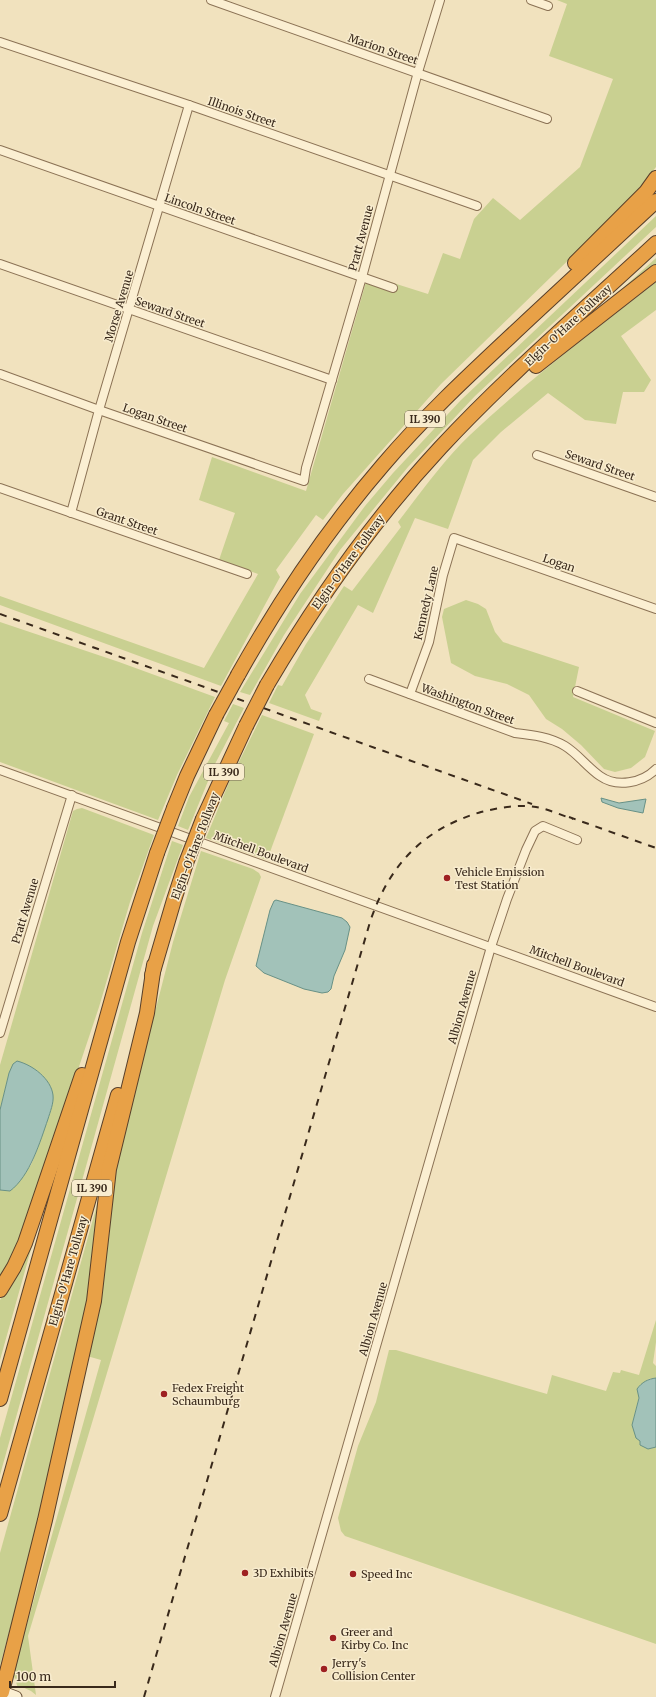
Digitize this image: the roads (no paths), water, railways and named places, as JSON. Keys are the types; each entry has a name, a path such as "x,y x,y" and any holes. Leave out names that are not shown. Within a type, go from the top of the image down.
{"highway":[{"path":"530,318 542,296 646,192 656,178"},
{"name":"IL 390","path":"0,1399 144,890 187,776 216,715 286,594 316,550 361,491 416,428 446,398 656,201"},
{"name":"Elgin-O'Hare Tollway","path":"0,1514 154,965 186,863 203,819 246,726 267,685 317,604 370,530 441,447 493,395 656,243"},
{"path":"493,395 536,365 656,272"},
{"path":"1,1693 45,1520 94,1301 109,1169 147,1013 154,965"},
{"path":"0,1290 14,1267 25,1243 85,1066 116,985"}],"street":[{"name":"Pratt Avenue","path":"304,481 306,468 362,277 418,72 440,0"},
{"path":"531,0 548,6"},
{"name":"Marion Street","path":"216,1 547,119"},
{"name":"Illinois Street","path":"0,42 190,105 477,206"},
{"name":"Morse Avenue","path":"71,512 99,410 190,105"},
{"name":"Lincoln Street","path":"0,150 393,288"},
{"name":"Seward Street","path":"0,264 332,380"},
{"name":"Logan Street","path":"0,374 304,481"},
{"name":"Seward Street","path":"537,455 656,497"},
{"name":"Grant Street","path":"0,488 246,574"},
{"name":"Logan","path":"454,538 656,609"},
{"name":"Kennedy Lane","path":"410,694 429,642 442,575 454,538"},
{"name":"Washington Street","path":"369,679 516,733 540,736 558,742 575,753 601,777 608,780 627,782 642,779 656,769"},
{"path":"577,691 656,723"},
{"name":"Mitchell Boulevard","path":"0,770 656,1006"},
{"name":"Pratt Avenue","path":"0,1033 72,795"},
{"path":"491,947 507,899 535,831 543,826 577,840"},
{"name":"Albion Avenue","path":"275,1697 491,947"},
{"path":"1,1693 16,1697"}],"water":[{"path":"601,798 619,803 646,799 643,813 618,808 602,802"},
{"path":"276,900 342,918 350,927 345,950 334,976 331,989 328,992 322,993 304,989 264,973 256,966 270,910 274,901"},
{"path":"17,1061 35,1069 45,1078 52,1089 53,1098 52,1107 34,1158 23,1177 10,1191 0,1190 0,1110 9,1073 13,1064"},
{"path":"656,1378 656,1447 648,1449 640,1445 640,1441 636,1438 632,1425 639,1398 637,1389 645,1381"}],"railway":[{"path":"0,614 532,804"},
{"path":"144,1697 370,922 387,883 398,867 425,839 460,819 481,812 522,806 541,808 573,819"},
{"path":"569,817 656,848"}],"place":[{"name":"Vehicle Emission Test Station","path":"447,878"},
{"name":"Fedex Freight Schaumburg","path":"164,1394"},
{"name":"3D Exhibits","path":"245,1573"},
{"name":"Speed Inc","path":"353,1574"},
{"name":"Greer and Kirby Co. Inc","path":"333,1638"},
{"name":"Jerry's Collision Center","path":"324,1669"}]}
